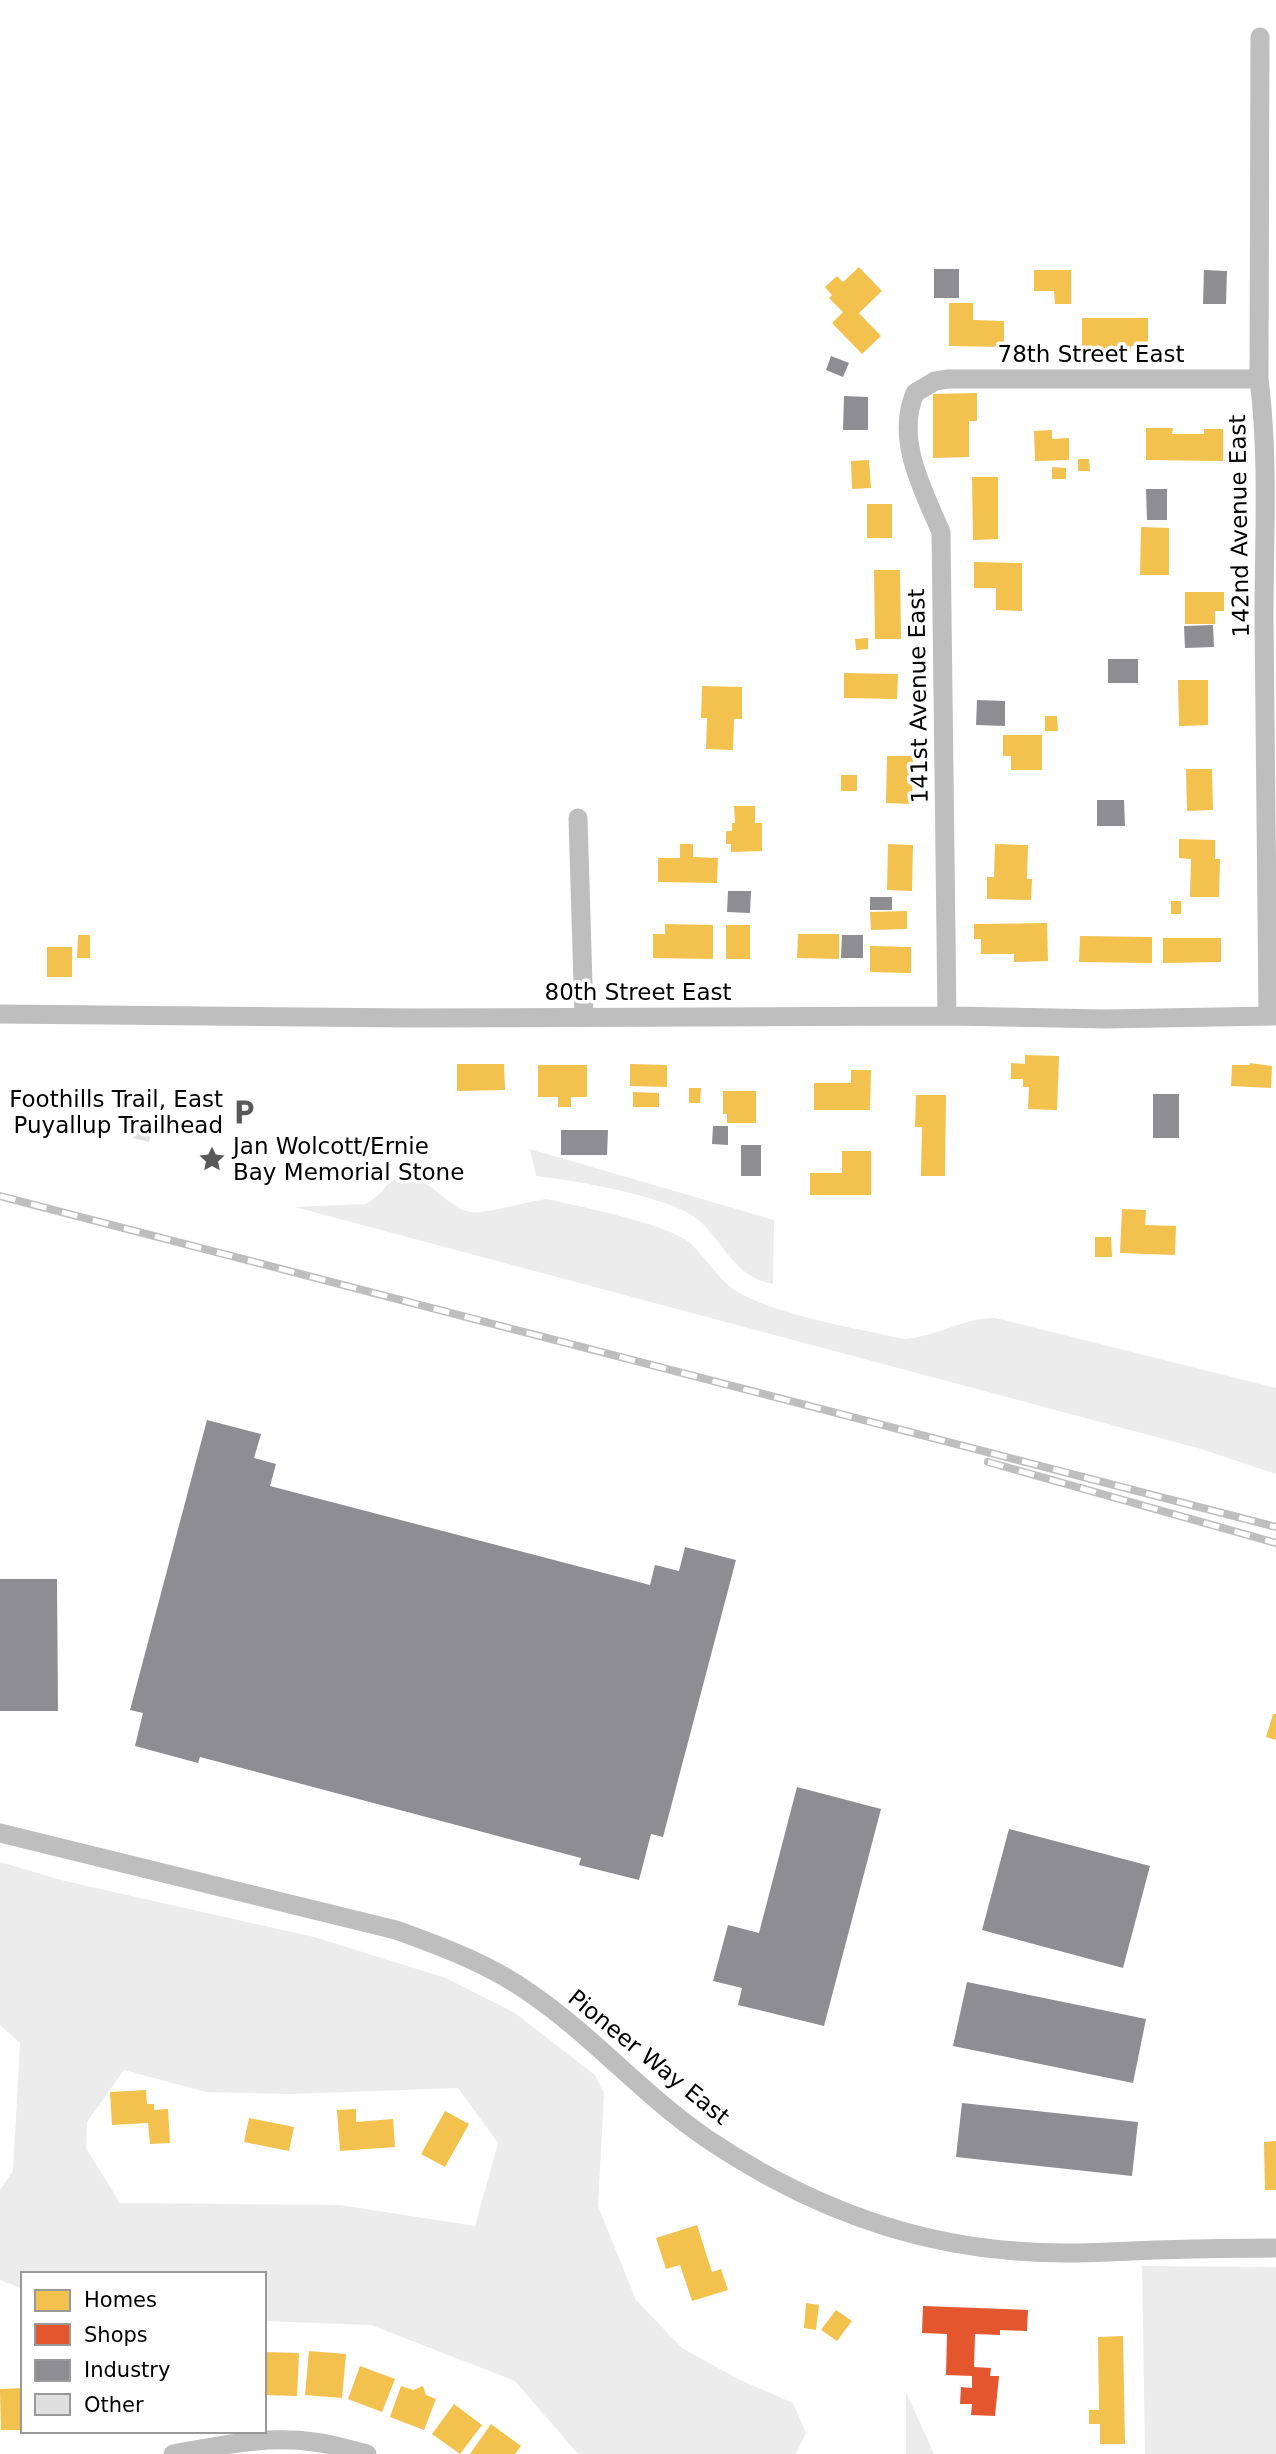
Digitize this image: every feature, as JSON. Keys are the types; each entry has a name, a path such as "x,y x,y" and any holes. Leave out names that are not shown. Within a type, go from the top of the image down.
{"street":[{"name":"142nd Avenue East","path":"1260,37 1259,379 1265,426 1266,473 1264,626 1272,1016"},
{"name":"78th Street East","path":"924,387 948,379 1259,379"},
{"name":"141st Avenue East","path":"924,387 915,393 912,399 909,417 910,452 941,532 947,1016"},
{"path":"578,818 584,1017"},
{"name":"80th Street East","path":"0,1014 947,1016 1105,1019 1272,1016"},
{"name":"Pioneer Way East","path":"0,1833 397,1930 454,1951 530,1993 590,2041 654,2099 714,2143 798,2192 841,2212 885,2227 936,2239 1018,2252 1276,2248"},
{"path":"173,2454 243,2441 279,2439 314,2441 367,2454"}],"shaded area":[{"path":"530,1149 774,1220 773,1284 747,1273 737,1265 704,1225 679,1209 618,1190 536,1176"},
{"path":"402,1176 414,1178 454,1205 470,1212 485,1212 547,1199 622,1216 663,1229 690,1243 721,1278 743,1295 822,1322 904,1339 973,1321 996,1318 1276,1388 1276,1474 1201,1449 295,1207 366,1204 381,1193 388,1183"},
{"path":"0,1862 65,1881 314,1937 446,1978 515,2013 595,2075 604,2093 598,2206 636,2300 682,2348 738,2379 793,2403 806,2433 796,2454 578,2454 515,2381 371,2325 266,2321 266,2272 21,2272 21,2288 0,2280 0,2190 13,2171 20,2043 0,2025","holes":["124,2070 206,2092 291,2094 458,2088 498,2143 475,2226 340,2205 120,2203 86,2148 87,2122"]},
{"path":"1142,2266 1276,2267 1276,2454 1145,2454"},
{"path":"906,2392 934,2454 906,2454"}],"building: Homes":[{"path":"859,267 882,291 859,313 881,336 862,354 832,323 843,312 829,298 832,295 825,287 837,276 843,282"},
{"path":"1034,270 1071,270 1071,304 1055,304 1054,291 1034,291"},
{"path":"949,303 973,303 973,320 1004,321 1004,347 949,346"},
{"path":"1082,318 1148,318 1148,346 1131,346 1131,352 1082,352"},
{"path":"977,393 977,421 969,421 969,457 933,458 933,394"},
{"path":"1146,428 1173,428 1172,434 1204,434 1204,429 1223,429 1223,461 1146,460"},
{"path":"1052,430 1052,439 1069,438 1069,460 1035,461 1034,431"},
{"path":"1078,459 1089,459 1090,471 1078,471"},
{"path":"869,460 871,488 852,489 851,461"},
{"path":"1052,467 1066,468 1066,479 1052,479"},
{"path":"972,477 998,477 998,539 973,540"},
{"path":"867,504 892,504 892,538 867,538"},
{"path":"1141,527 1169,528 1169,575 1140,575"},
{"path":"974,562 1022,563 1022,611 996,610 996,588 974,588"},
{"path":"874,570 900,570 901,639 875,639"},
{"path":"1185,592 1224,592 1224,611 1215,611 1215,624 1185,624"},
{"path":"868,638 868,649 856,650 855,639"},
{"path":"844,673 898,674 897,699 844,698"},
{"path":"1178,680 1208,680 1208,725 1179,726"},
{"path":"702,686 742,687 742,719 734,719 733,750 706,749 707,718 701,718"},
{"path":"1045,716 1057,716 1058,731 1045,731"},
{"path":"1003,735 1042,735 1042,770 1011,770 1011,756 1003,756"},
{"path":"887,756 913,756 912,804 886,803"},
{"path":"1186,769 1212,769 1213,810 1187,811"},
{"path":"841,775 857,775 857,791 841,791"},
{"path":"734,806 755,806 755,823 762,823 762,851 731,852 731,844 726,844 726,831 732,831 732,823 735,823"},
{"path":"1179,839 1215,840 1215,859 1220,859 1219,897 1190,897 1191,859 1179,858"},
{"path":"680,844 693,844 693,857 718,858 717,883 658,882 658,858 680,858"},
{"path":"888,844 913,845 912,891 887,890"},
{"path":"995,844 1028,845 1027,879 1032,879 1031,900 987,899 987,877 994,877"},
{"path":"1171,901 1181,901 1181,914 1171,914"},
{"path":"907,911 907,929 871,930 870,912"},
{"path":"1047,923 1048,961 1014,962 1014,954 981,954 981,939 974,939 974,924"},
{"path":"665,924 713,925 713,959 653,958 653,934 665,934"},
{"path":"726,925 750,925 750,959 726,959"},
{"path":"798,934 839,934 839,959 797,958"},
{"path":"78,935 90,935 90,958 77,958"},
{"path":"1080,936 1152,937 1152,963 1079,962"},
{"path":"1163,938 1221,938 1221,962 1163,963"},
{"path":"870,946 911,947 911,973 870,972"},
{"path":"47,947 72,947 72,977 47,977"},
{"path":"1025,1055 1059,1056 1057,1110 1028,1109 1029,1087 1023,1087 1023,1079 1011,1079 1011,1063 1025,1064"},
{"path":"1250,1063 1272,1066 1271,1088 1231,1086 1232,1065"},
{"path":"457,1064 504,1064 505,1090 457,1091"},
{"path":"630,1064 667,1065 667,1087 630,1086"},
{"path":"538,1065 587,1065 587,1097 571,1097 571,1107 558,1107 558,1097 538,1097"},
{"path":"851,1070 871,1070 870,1110 814,1110 814,1083 851,1083"},
{"path":"689,1088 701,1088 700,1103 689,1103"},
{"path":"723,1091 756,1091 756,1123 727,1123 727,1114 723,1114"},
{"path":"633,1092 659,1093 659,1107 633,1107"},
{"path":"916,1095 946,1095 945,1176 921,1176 922,1127 915,1127"},
{"path":"842,1151 871,1151 871,1195 810,1195 810,1173 842,1173"},
{"path":"1122,1209 1146,1210 1145,1225 1176,1226 1175,1255 1120,1253"},
{"path":"1095,1237 1111,1237 1112,1257 1095,1257"},
{"path":"1273,1714 1276,1714 1276,1740 1266,1737"},
{"path":"146,2090 147,2104 154,2104 154,2110 168,2109 170,2143 150,2144 148,2123 112,2125 110,2092"},
{"path":"356,2109 356,2122 393,2119 395,2147 340,2151 337,2110"},
{"path":"445,2111 469,2124 445,2167 421,2154"},
{"path":"249,2118 294,2127 289,2151 244,2142"},
{"path":"1276,2141 1276,2190 1265,2190 1264,2142"},
{"path":"697,2225 712,2272 721,2269 728,2290 692,2301 680,2265 666,2269 656,2238"},
{"path":"806,2303 819,2305 816,2330 804,2328"},
{"path":"836,2310 852,2321 837,2341 821,2330"},
{"path":"1123,2336 1125,2444 1100,2444 1100,2424 1089,2424 1089,2410 1099,2410 1098,2337"},
{"path":"309,2351 346,2354 342,2398 305,2395"},
{"path":"266,2352 299,2353 297,2396 266,2395"},
{"path":"360,2366 395,2379 382,2412 348,2399"},
{"path":"401,2386 413,2390 423,2386 426,2395 436,2399 424,2430 390,2417"},
{"path":"21,2388 21,2430 1,2430 0,2389"},
{"path":"454,2404 482,2425 460,2454 432,2434"},
{"path":"491,2424 521,2446 515,2454 470,2454"}],"building: Shops":[{"path":"923,2306 1028,2310 1027,2331 1000,2330 1000,2335 975,2334 974,2367 991,2368 990,2376 999,2376 995,2416 971,2415 972,2404 960,2404 961,2387 972,2388 972,2376 946,2375 947,2334 922,2333"}],"building: Industry":[{"path":"934,269 959,269 959,298 934,298"},
{"path":"1204,270 1227,271 1226,304 1203,304"},
{"path":"831,356 849,363 843,377 826,370"},
{"path":"844,396 868,397 868,430 843,430"},
{"path":"1146,489 1167,489 1167,520 1147,520"},
{"path":"1213,625 1214,647 1185,648 1184,626"},
{"path":"1108,659 1138,659 1138,683 1108,683"},
{"path":"977,700 1005,701 1005,726 976,725"},
{"path":"1097,800 1124,800 1125,826 1097,826"},
{"path":"728,891 751,891 750,913 727,912"},
{"path":"870,897 892,897 892,910 870,910"},
{"path":"842,935 863,935 863,958 841,958"},
{"path":"1153,1094 1179,1094 1179,1138 1153,1138"},
{"path":"713,1126 728,1126 728,1145 712,1144"},
{"path":"561,1130 608,1130 607,1155 561,1155"},
{"path":"741,1145 761,1145 761,1176 741,1176"},
{"path":"207,1420 261,1434 254,1458 276,1464 270,1486 650,1585 655,1565 679,1571 685,1547 736,1560 663,1837 651,1834 639,1880 579,1865 581,1858 200,1757 198,1763 135,1746 143,1713 130,1710"},
{"path":"0,1579 57,1579 58,1711 0,1711"},
{"path":"797,1787 881,1809 824,2026 738,2005 742,1988 713,1981 728,1925 759,1933"},
{"path":"1009,1829 1150,1866 1123,1968 982,1930"},
{"path":"967,1982 1146,2019 1133,2083 953,2046"},
{"path":"962,2103 1138,2122 1132,2176 956,2157"}],"building: Other":[{"path":"137,1126 152,1130 149,1142 133,1138"}],"railway":[{"path":"0,1196 1276,1527"},
{"path":"988,1462 1276,1543"}],"place":[{"name":"Foothills Trail, East Puyallup Trailhead","path":"244,1112"},
{"name":"Jan Wolcott/Ernie Bay Memorial Stone","path":"212,1159"}]}
